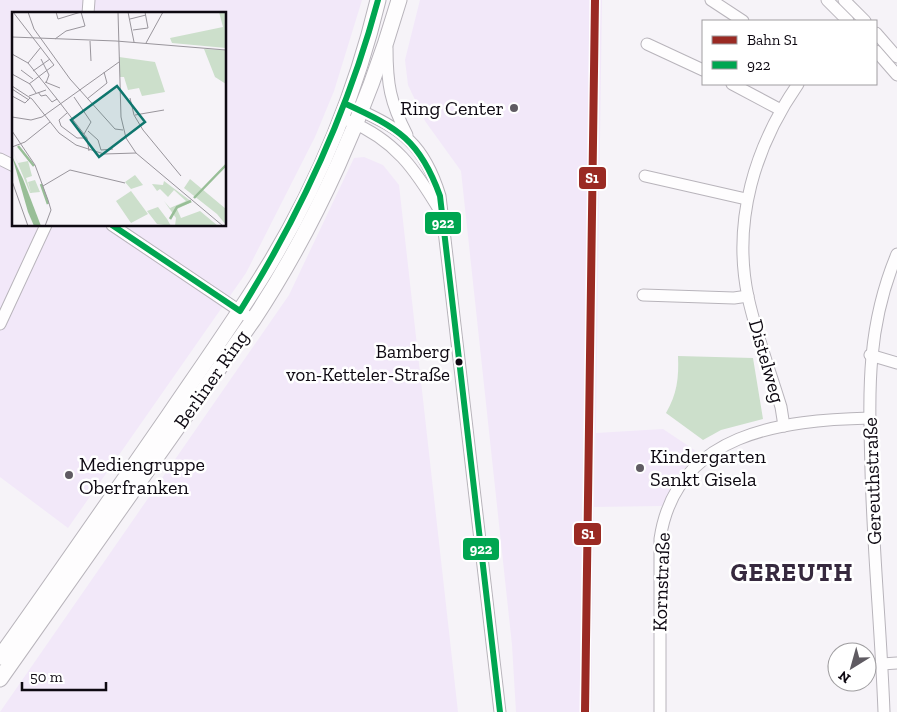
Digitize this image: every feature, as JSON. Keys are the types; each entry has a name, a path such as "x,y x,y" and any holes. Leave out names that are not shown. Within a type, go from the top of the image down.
{"main road":[{"name":"Berliner Ring","path":"0,657 240,311 296,217 343,110 371,31 378,0"},
{"name":"Berliner Ring","path":"0,679 253,320 284,270 359,117 387,43 399,0"}],"street":[{"path":"711,0 741,20"},
{"path":"827,0 847,20"},
{"path":"844,0 864,20"},
{"path":"877,34 897,57"},
{"path":"387,43 387,76 392,103 408,137 425,159 440,196 500,712"},
{"path":"647,44 702,70"},
{"path":"877,52 897,75"},
{"path":"734,85 781,110"},
{"name":"Distelweg","path":"784,426 781,407 748,296 744,240 746,200 761,154 781,110 797,85"},
{"path":"343,110 408,137"},
{"path":"359,117 407,161 441,214"},
{"path":"0,159 12,165"},
{"path":"645,176 746,200"},
{"path":"0,324 46,226"},
{"path":"113,226 253,320"},
{"name":"Gereuthstraße","path":"884,712 873,539 870,356 887,277 897,254"},
{"name":"Distelweg","path":"643,295 734,298 748,296"},
{"path":"870,356 897,363"},
{"name":"Kornstraße","path":"660,712 660,539 668,509 693,469 719,447 740,438 784,426 825,419 870,418"},
{"path":"882,664 897,662"}],"shaded area":[{"path":"0,0 362,0 334,91 315,137 246,273 68,528 0,477"},
{"path":"420,0 602,0 595,493 596,433 663,429 699,453 679,474 662,506 594,507 591,712 516,712 512,645 461,171 425,121 408,85 405,60"},
{"path":"364,157 383,165 399,185 458,712 0,712 289,295 354,158"}],"green space":[{"path":"678,356 753,358 763,419 721,430 703,440 666,413 673,399 676,386"}],"rail line":[{"name":"S1","path":"585,712 595,0"}],"transit line":[{"name":"922","path":"113,226 240,311 283,237 321,161 352,82 378,0"},
{"name":"922","path":"346,104 380,121 405,138 424,161 440,196 500,712"}],"place":[{"name":"Ring Center","path":"514,108"},
{"name":"Bamberg von-Ketteler-Straße","path":"459,362"},
{"name":"Kindergarten Sankt Gisela","path":"640,468"},
{"name":"Mediengruppe Oberfranken","path":"69,475"}],"district":[{"name":"GEREUTH","path":"792,572"}]}
